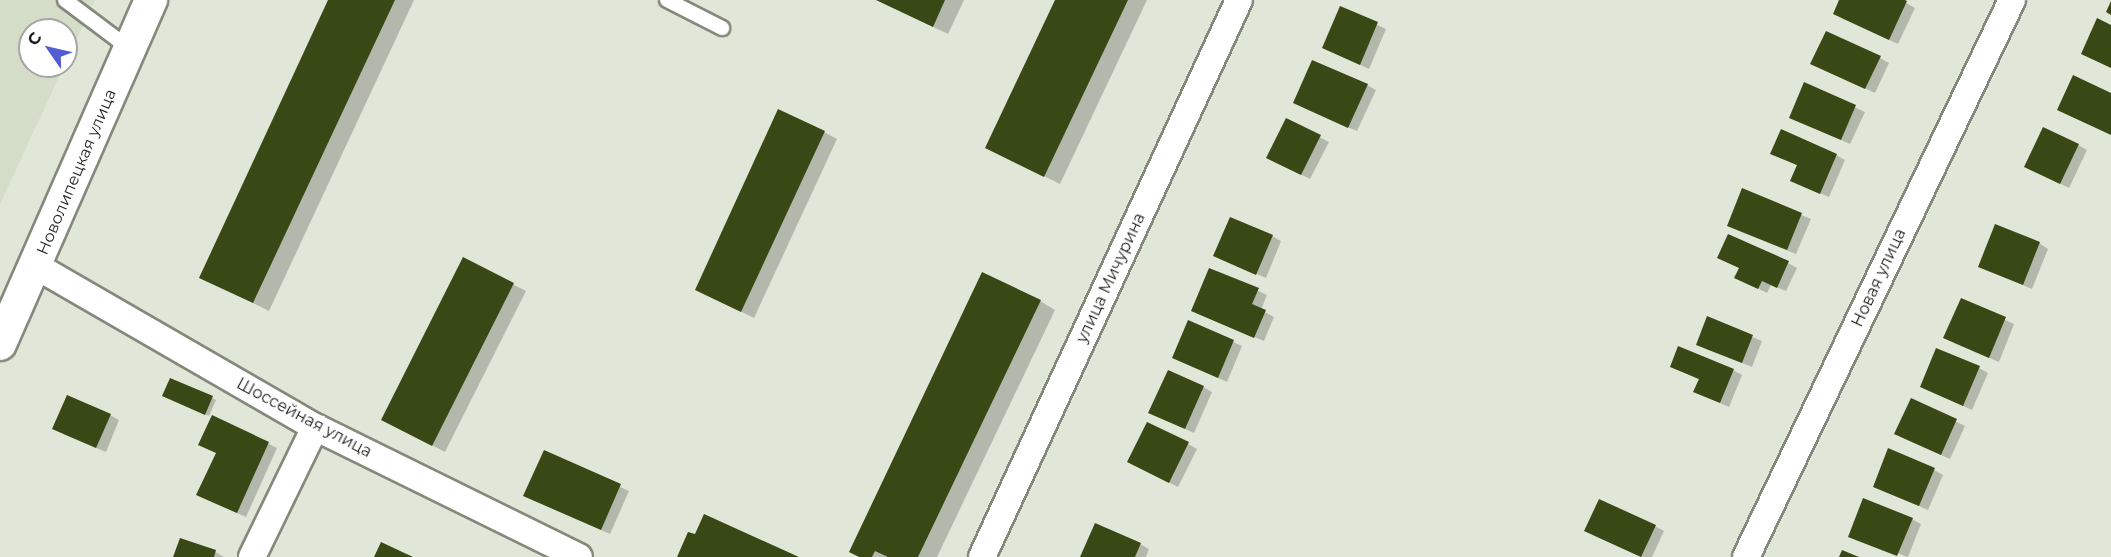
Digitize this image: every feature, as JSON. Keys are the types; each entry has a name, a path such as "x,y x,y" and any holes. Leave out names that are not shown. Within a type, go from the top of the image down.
{"street":[{"name":"Новолипецкая улица","path":"0,344 36,267 152,0"},
{"name":"улица Мичурина","path":"982,557 1239,0"},
{"name":"Новая улица","path":"1746,557 2012,0"},
{"name":"Шоссейная улица","path":"36,267 315,427 579,557"},
{"path":"252,557 315,427"}],"lane":[{"path":"65,0 130,49"},
{"path":"667,0 722,28"}],"shaded area":[{"path":"0,0 95,0 78,36 78,18 18,18 18,78 58,78 0,204"}],"building":[{"path":"328,0 395,0 253,303 199,278"},
{"path":"876,0 945,0 933,27"},
{"path":"1055,0 1128,0 1044,177 985,148"},
{"path":"1839,0 1907,1 1889,40 1833,14"},
{"path":"2111,1 2111,15 2106,12"},
{"path":"1340,6 1378,22 1360,65 1322,48"},
{"path":"2097,18 2111,25 2111,68 2081,54"},
{"path":"1826,31 1881,56 1865,89 1810,64"},
{"path":"1312,60 1368,84 1348,128 1293,103"},
{"path":"2073,75 2111,93 2111,135 2057,110"},
{"path":"1804,82 1856,105 1841,140 1789,118"},
{"path":"778,109 825,131 741,312 695,290"},
{"path":"1286,118 1321,135 1301,175 1266,158"},
{"path":"2043,127 2079,144 2060,184 2024,167"},
{"path":"1781,129 1837,154 1820,194 1790,181 1797,165 1770,154"},
{"path":"1742,188 1802,213 1787,250 1727,226"},
{"path":"1230,217 1273,235 1256,275 1213,256"},
{"path":"1995,224 2040,242 2023,285 1978,267"},
{"path":"1728,234 1789,261 1777,288 1762,281 1758,289 1734,278 1739,268 1717,258"},
{"path":"463,257 514,283 432,446 381,420"},
{"path":"1209,268 1259,288 1252,304 1266,310 1254,338 1191,311"},
{"path":"982,272 1041,300 918,557 888,557 875,551 872,557 859,557 849,552"},
{"path":"1961,298 2006,317 1989,358 1943,338"},
{"path":"1707,316 1753,335 1742,363 1696,345"},
{"path":"1188,320 1234,340 1218,378 1172,358"},
{"path":"1678,346 1734,369 1720,403 1693,392 1699,379 1670,367"},
{"path":"1936,348 1980,366 1963,406 1920,387"},
{"path":"1168,370 1204,386 1185,429 1148,413"},
{"path":"170,378 213,396 205,415 162,396"},
{"path":"67,395 111,414 96,448 52,429"},
{"path":"1911,398 1957,419 1941,455 1894,434"},
{"path":"212,415 269,442 237,513 196,495 216,453 198,445"},
{"path":"1147,422 1189,442 1169,483 1127,462"},
{"path":"1888,448 1935,468 1919,506 1873,487"},
{"path":"544,450 621,484 601,530 523,496"},
{"path":"1863,498 1913,518 1897,556 1848,537"},
{"path":"1599,499 1656,525 1641,557 1584,531"},
{"path":"704,514 799,557 677,557 688,532 695,534"},
{"path":"1095,523 1141,543 1135,557 1080,557"},
{"path":"180,538 216,550 214,557 173,557"},
{"path":"381,542 413,557 374,557"},
{"path":"1842,550 1859,557 1839,557"}]}
